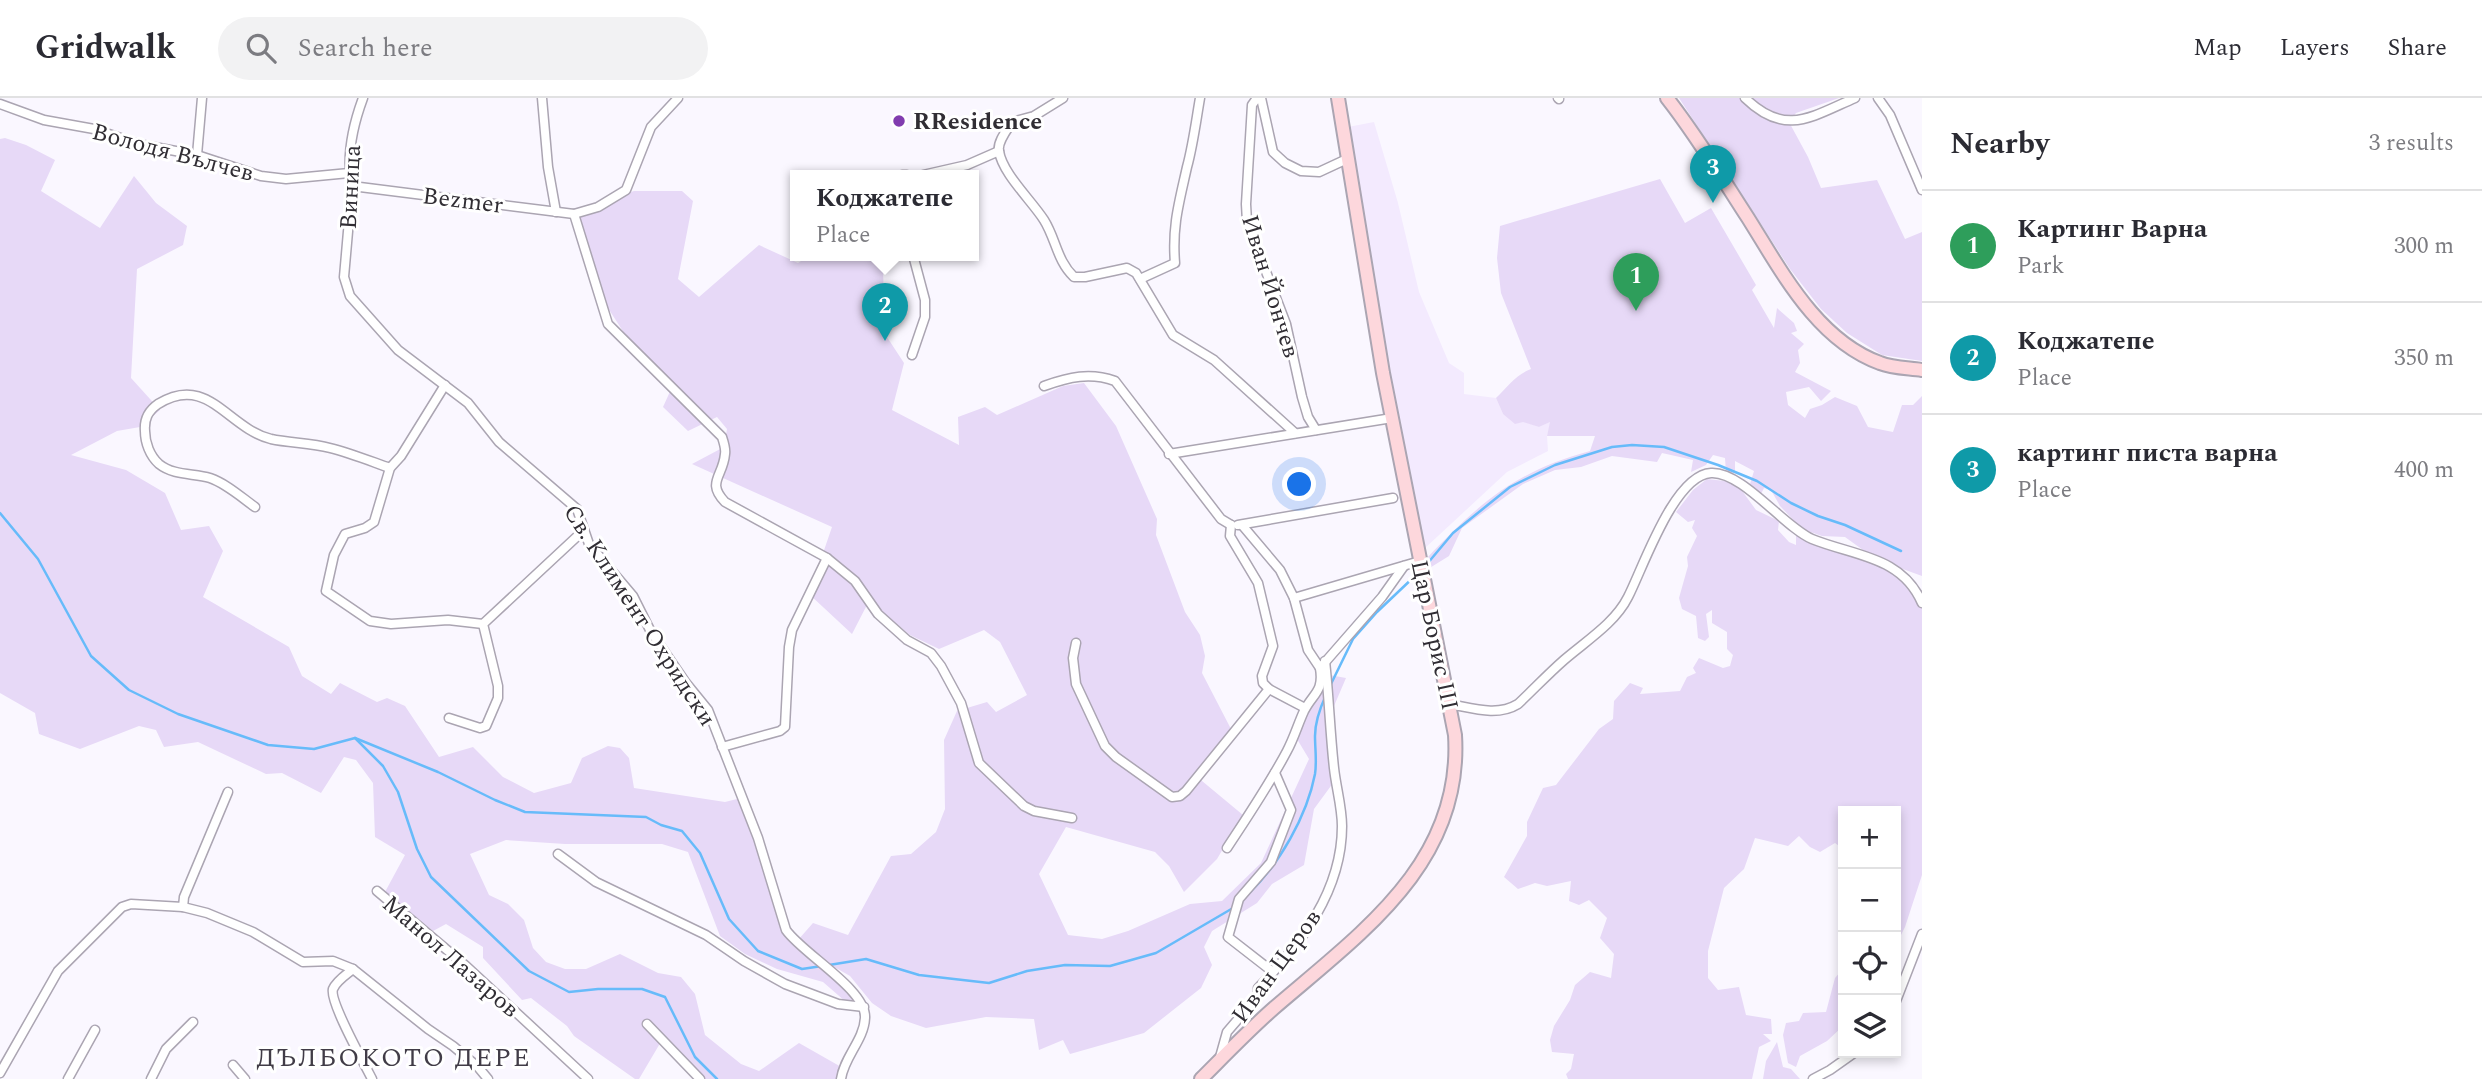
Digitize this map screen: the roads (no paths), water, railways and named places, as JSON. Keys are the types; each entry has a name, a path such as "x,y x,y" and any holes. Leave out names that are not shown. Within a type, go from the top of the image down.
{"street":[{"path":"197,155 202,98"},
{"name":"Виница","path":"344,277 352,186 349,173 355,120 363,98"},
{"path":"541,98 556,212"},
{"path":"678,98 651,127 626,190 598,206 574,214 608,324 722,437 726,451 715,486 716,493 725,502 827,558 855,581 878,614 907,640 931,653 941,666 961,704 979,763 1024,806 1034,811 1072,818"},
{"path":"1063,98 1034,116 1012,122 1000,143 999,152 1007,170 1046,222 1059,257 1074,278 1127,268 1136,273 1173,335 1214,360 1295,433"},
{"path":"1140,279 1175,263 1173,243 1176,206 1188,166 1200,98"},
{"path":"1259,98 1273,152 1285,163 1301,172 1319,172 1348,159"},
{"name":"Иван Йончев","path":"1259,98 1252,105 1247,222 1286,324 1302,397 1308,417 1316,430"},
{"name":"Цар Борис III","path":"1201,1079 1402,891 1427,856 1445,819 1457,762 1455,735 1392,418 1338,98"},
{"path":"1667,98 1814,315 1841,342 1880,364 1922,369"},
{"path":"1745,98 1760,112 1772,118 1789,121 1806,119 1855,98"},
{"path":"1878,98 1890,115 1922,190"},
{"name":"Володя Вълчев","path":"0,104 44,120 94,129 138,144 197,155 261,176 286,179 349,173"},
{"path":"943,170 999,152"},
{"name":"Bezmer","path":"352,186 574,214"},
{"path":"912,355 925,317 925,300 915,261"},
{"name":"Св. Климент Охридски","path":"344,277 350,296 398,350 468,403 499,442 577,509 589,544 633,596 657,641 708,710 758,838 786,930 794,942 851,989 864,1007"},
{"path":"1044,386 1083,375 1103,376 1115,381 1221,519 1231,525 1393,498"},
{"path":"444,385 401,456 390,468 374,522 365,528 351,530 345,534 334,555 326,591 370,621 391,624 448,620 483,624 584,530"},
{"path":"255,507 229,487 211,478 174,471 160,465 151,454 145,436 144,421 154,407 173,395 189,394 205,398 269,438 329,448 390,468"},
{"path":"1169,454 1392,418"},
{"path":"1449,704 1497,712 1509,710 1518,704 1614,617 1628,598 1654,540 1686,485 1712,473 1723,475 1755,494 1806,536 1866,555 1901,573 1914,586 1922,603"},
{"path":"1231,525 1230,536 1258,583 1273,646 1262,676 1263,683 1269,689 1306,708"},
{"path":"1242,525 1280,570 1294,598 1308,650 1323,664"},
{"path":"722,747 780,731 785,727 792,630 827,558"},
{"path":"1294,598 1420,561"},
{"path":"1227,848 1289,748 1306,708 1321,685 1323,664 1382,597 1404,566"},
{"path":"449,718 483,728 495,709 498,686 483,624"},
{"path":"1076,643 1073,658 1076,684 1105,746 1172,797 1180,796 1186,791 1269,689"},
{"name":"Иван Церов","path":"1218,1063 1227,1032 1258,996 1258,988 1288,957 1319,912 1336,865 1342,826 1323,664"},
{"path":"1273,972 1228,937 1239,899 1271,862 1291,810 1275,773"},
{"path":"183,907 184,897 228,792"},
{"path":"558,854 587,877 706,935 785,984 838,1004 864,1007 865,1019 843,1068 841,1079"},
{"name":"Манол Лазаров","path":"377,891 466,966 588,1079"},
{"path":"0,1073 58,971 122,907 131,904 183,907 207,913 253,932 303,962 333,961 353,970 453,1046 488,1079"},
{"path":"1898,995 1922,934"},
{"path":"353,970 337,984 333,995 338,1011 372,1079"},
{"path":"151,1079 166,1049 193,1022"},
{"path":"647,1024 700,1079"},
{"path":"68,1079 95,1030"},
{"path":"1813,1079 1847,1058"},
{"path":"233,1065 245,1079"}],"waterway":[{"path":"1427,564 1453,533 1510,487 1555,465 1612,447 1632,445 1664,447 1718,465 1757,481 1791,503 1818,516 1845,525 1901,551"},
{"path":"0,513 38,559 91,656 129,690 178,714 268,745 314,749 355,738 383,766 398,792 417,849 431,877 529,971 569,992 642,989 665,997 695,1057 717,1079"},
{"path":"1330,686 1353,639 1417,574"},
{"path":"1248,894 1281,854 1306,806 1315,774 1316,725 1326,695"},
{"path":"355,738 525,812 646,817 682,831 700,853 729,919 758,951 802,969 822,966"},
{"path":"829,965 866,959 919,975 989,983 1027,971 1065,965 1110,966 1156,953 1233,908"}],"place":[{"name":"RResidence","path":"899,121"},
{"name":"картинг писта варна","path":"1713,203"},
{"name":"Картинг Варна","path":"1636,311"},
{"name":"Коджатепе","path":"885,341"}],"district":[{"name":"ДЪЛБОКОТО ДЕРЕ","path":"394,1057"}]}
